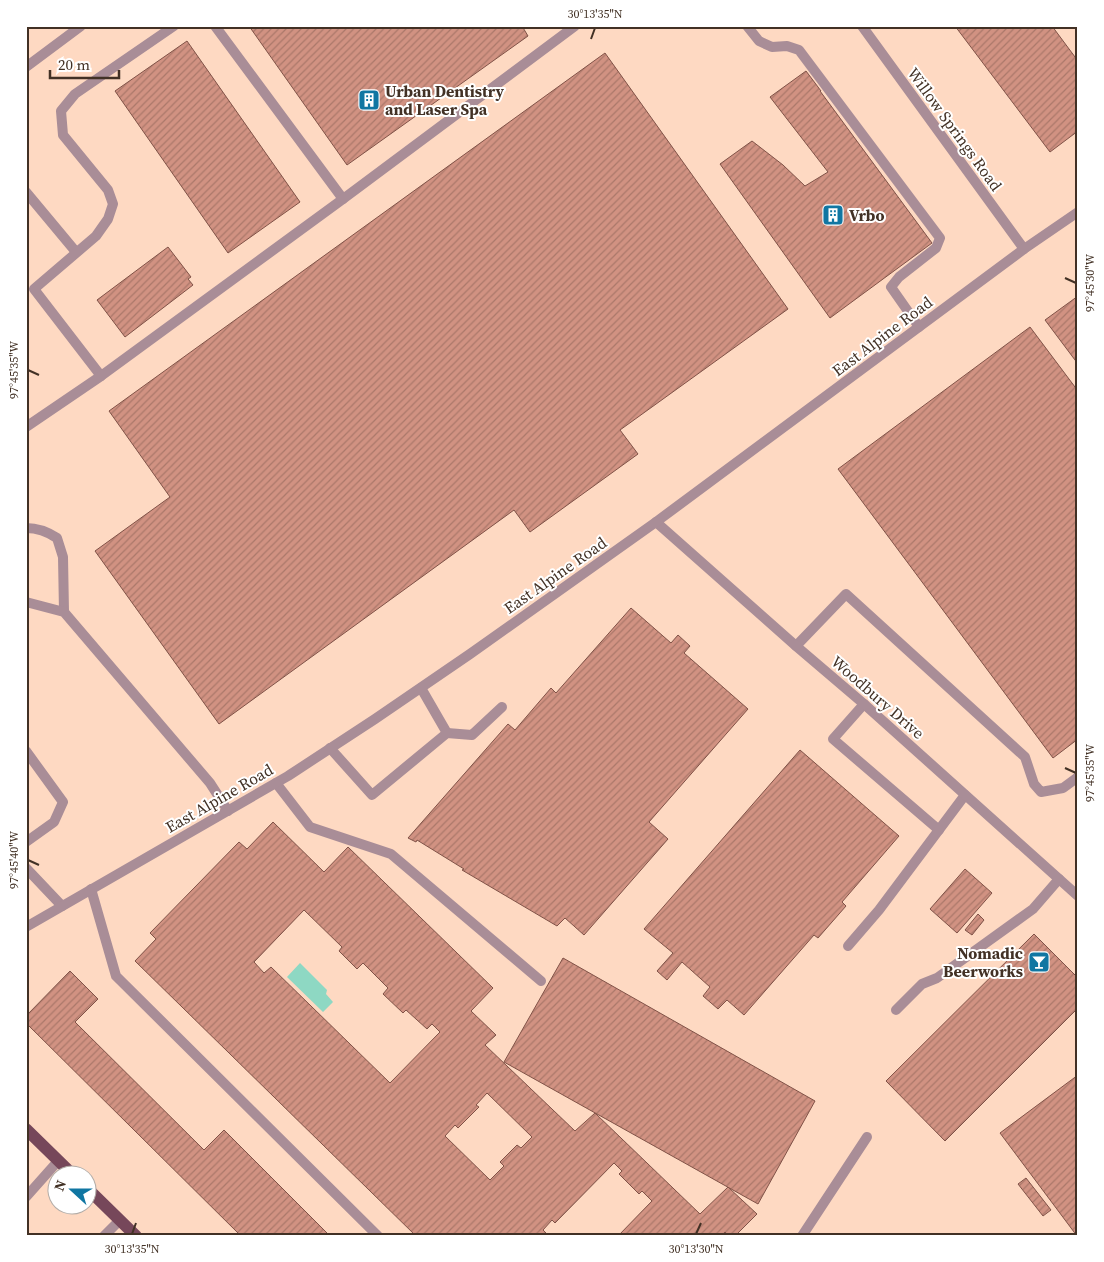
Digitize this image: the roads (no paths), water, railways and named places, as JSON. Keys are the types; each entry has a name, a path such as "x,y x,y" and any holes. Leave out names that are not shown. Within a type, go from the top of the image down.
{"main road":[{"path":"26,1130 61,1164"},
{"path":"98,1199 136,1236"}],"street":[{"path":"26,68 81,26"},
{"path":"100,376 34,289 96,236 108,219 113,204 108,190 63,135 61,111 75,94 174,26"},
{"path":"215,26 343,199"},
{"path":"747,26 759,41 772,47 787,46 799,50 940,238 936,248 899,277 891,287 919,327"},
{"name":"Willow Springs Road","path":"862,26 1024,248"},
{"path":"26,427 100,376 343,199 570,28"},
{"path":"26,192 76,252"},
{"name":"East Alpine Road","path":"26,927 276,783 421,688 656,522 1024,248 1078,212"},
{"name":"Woodbury Drive","path":"656,522 864,704 1078,896"},
{"path":"26,528 47,532 57,538 63,557 64,612"},
{"path":"796,646 846,594 1025,757 1034,784 1041,792 1063,788 1078,777"},
{"path":"26,602 64,612 210,783 228,811"},
{"path":"421,688 447,733"},
{"path":"864,704 833,739 939,830"},
{"path":"330,748 372,795 447,733 472,735 502,707"},
{"path":"26,751 63,802 54,822 26,842"},
{"path":"276,783 310,827 391,854 542,981"},
{"path":"848,946 879,910 965,795"},
{"path":"26,868 62,906"},
{"path":"896,1010 922,984 936,978 1033,909 1059,879"},
{"path":"91,889 116,976 378,1236"},
{"path":"802,1236 867,1137"},
{"path":"26,1197 58,1161"},
{"path":"104,1236 120,1220"}],"water":[{"path":"300,963 327,990 326,994 333,1002 323,1012 287,977"}],"place":[{"name":"Urban Dentistry and Laser Spa","path":"369,100"},
{"name":"Vrbo","path":"833,215"},
{"name":"Nomadic Beerworks","path":"1039,962"}]}
